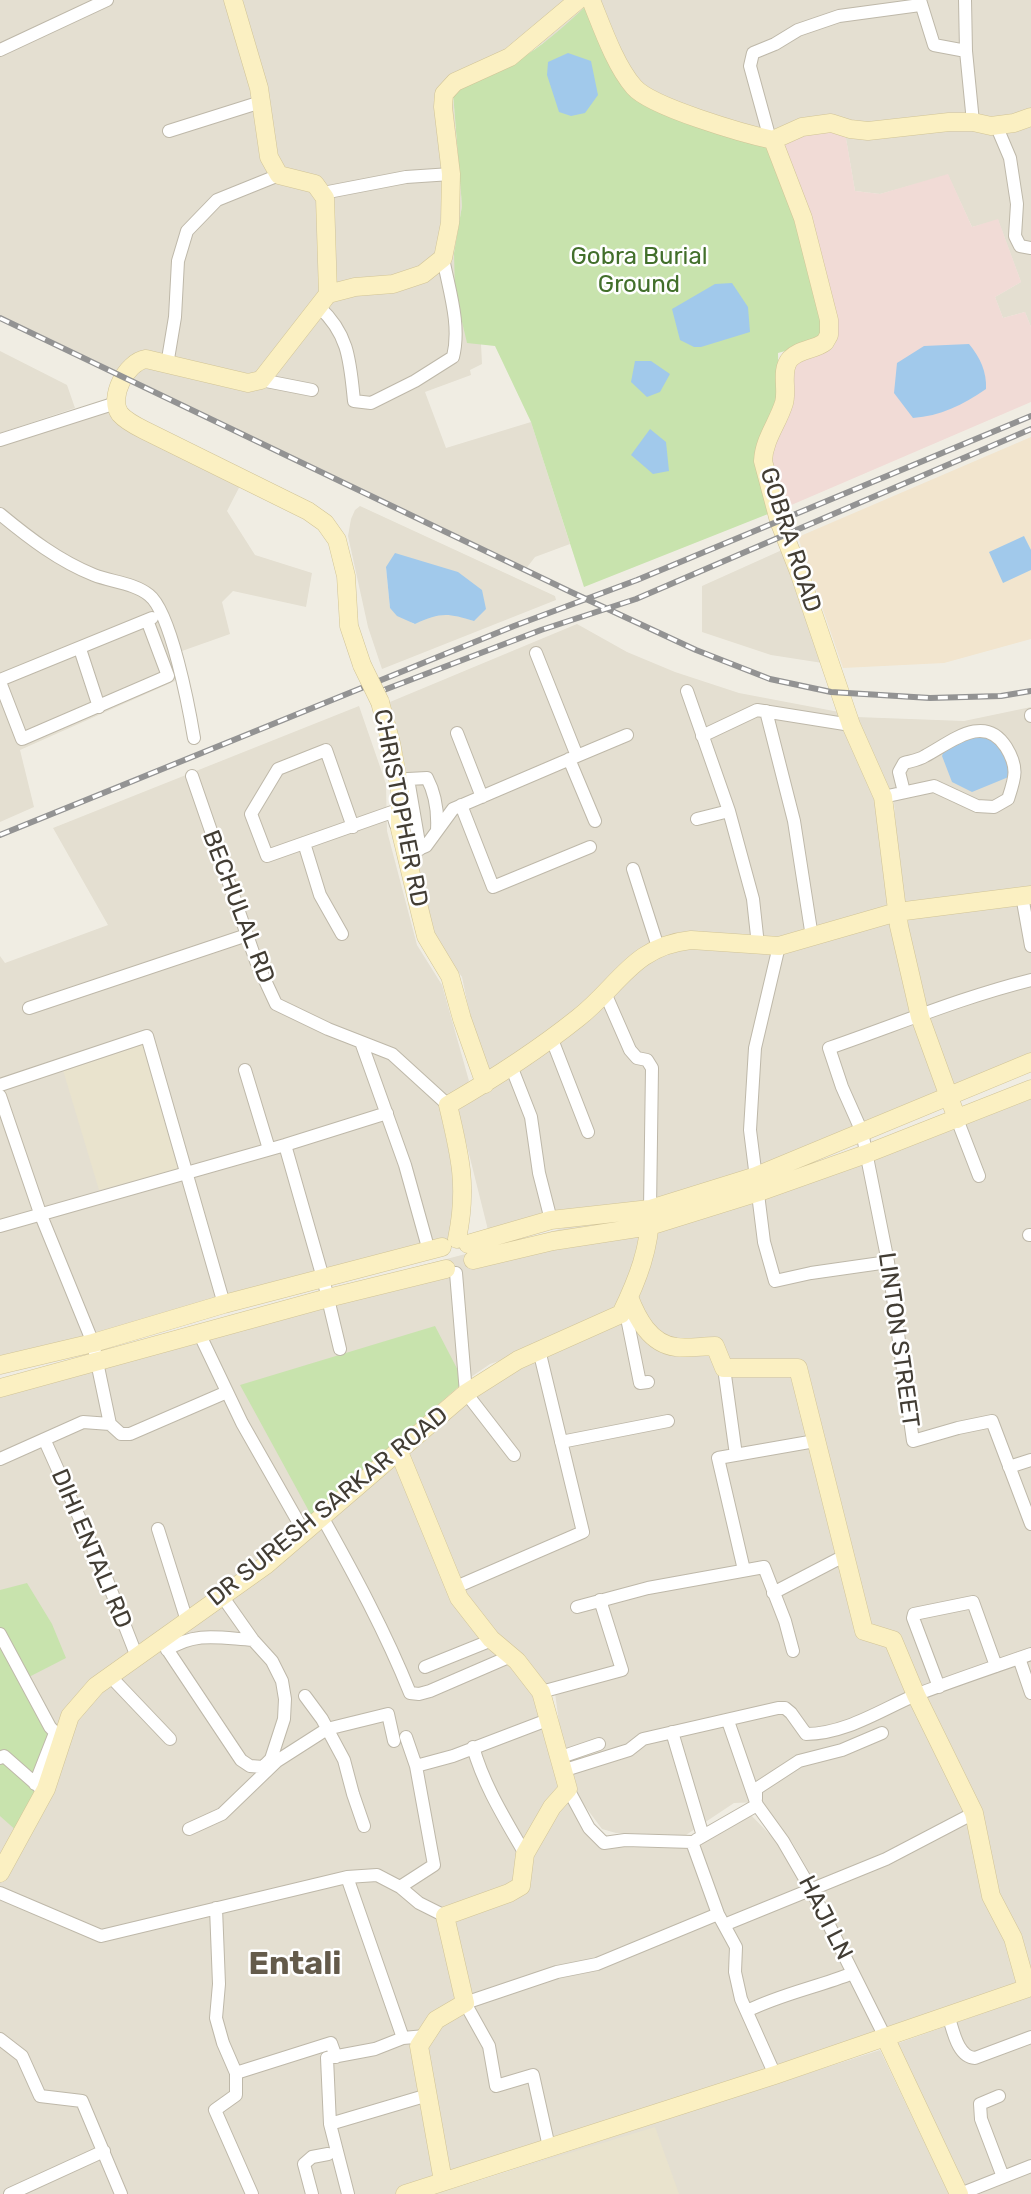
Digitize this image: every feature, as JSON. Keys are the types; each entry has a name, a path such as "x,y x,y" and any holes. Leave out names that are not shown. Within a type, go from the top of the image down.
{"street":[{"path":"0,50 107,0"},
{"path":"233,0 261,102 269,157 279,175"},
{"path":"167,365 175,317 177,261 187,231 217,200 279,175 311,181 323,193 326,209 323,300 345,340 354,401 371,403 415,381 453,357 456,328 443,258 450,223 452,174 443,107 444,93 448,86 510,57 578,0"},
{"path":"591,0 628,80 640,94 678,111 771,140 802,127 831,123 868,131 949,122 996,125 1031,117"},
{"path":"965,0 972,122"},
{"path":"771,140 750,66 753,53 798,30 839,16 920,3 934,45 966,51"},
{"path":"169,131 261,102"},
{"path":"996,125 1010,158 1017,204 1016,236 1020,246 1031,248"},
{"name":"GOBRA ROAD","path":"771,140 803,218 829,320 829,335 825,342 793,356 788,362 784,402 769,434 763,461 779,521 799,572 850,725 883,797 890,837 897,912 920,1017 957,1119"},
{"path":"323,193 406,177 452,174"},
{"path":"261,380 323,300 355,287 393,284 424,274 443,258"},
{"path":"0,440 116,403 123,377 134,362 146,359 248,383 261,380 312,390"},
{"name":"CHRISTOPHER RD","path":"116,403 120,414 144,430 308,511 325,523 337,540 346,576 349,626 362,665 380,702 391,743 400,790 400,829 413,851 426,936 450,976 485,1084"},
{"path":"0,514 36,544 94,575 128,585 149,595 161,614 176,651 194,737"},
{"path":"147,620 168,676 22,739 0,681 161,614"},
{"path":"80,649 99,707"},
{"path":"536,653 595,821"},
{"path":"687,691 729,811 753,899 758,945"},
{"path":"702,736 755,710 850,725"},
{"path":"766,711 794,821 812,937"},
{"path":"883,797 934,786 977,806 993,807 1008,799 1016,773 1011,755 999,736 977,732 956,737 924,757 904,763 899,772 904,792"},
{"path":"457,733 482,797"},
{"path":"413,851 426,846 453,809 627,735"},
{"path":"353,827 326,750 278,769 251,814 267,856 304,843 353,827 393,813 398,838 413,851"},
{"name":"BECHULAL RD","path":"192,776 256,961 276,1004 392,1054 448,1105"},
{"path":"413,851 408,779 427,779 438,809 437,831"},
{"path":"461,805 494,887 590,847"},
{"path":"697,819 729,811"},
{"path":"304,843 320,895 342,934"},
{"path":"633,869 658,947"},
{"path":"454,1248 464,1191 460,1155 448,1105 485,1084 579,1017 638,959 658,947 691,940 779,946 897,912 1026,895 1031,946"},
{"path":"29,1008 247,935"},
{"path":"779,946 755,1048 750,1130 764,1242 775,1282 811,1273 888,1262"},
{"path":"920,1017 985,991 1031,980"},
{"path":"605,993 630,1051 637,1058 647,1060 652,1068 650,1217 645,1254 621,1315 626,1314 639,1383 648,1381"},
{"name":"LINTON STREET","path":"920,1017 829,1048 842,1087 862,1132 888,1262 913,1441 992,1421 1031,1524"},
{"path":"0,1085 147,1036 223,1304"},
{"path":"551,1037 588,1132"},
{"path":"0,1388 328,1298 467,1269 405,1165 361,1042"},
{"path":"757,1184 862,1132 1031,1062"},
{"path":"511,1066 531,1117 551,1220"},
{"path":"245,1070 269,1149"},
{"path":"514,1455 466,1393 451,1271 440,1259 454,1248 552,1241 650,1217 866,1154 1031,1089"},
{"path":"0,1096 40,1213 93,1343 110,1424 121,1434 130,1434 227,1392"},
{"path":"0,1226 285,1145 387,1113"},
{"path":"957,1119 979,1176"},
{"path":"285,1145 341,1349"},
{"path":"0,1365 93,1343 223,1304 323,1278 454,1248 551,1220 650,1217"},
{"path":"629,1297 636,1316 651,1336 674,1348 715,1346 724,1367 736,1455"},
{"name":"DR SURESH SARKAR ROAD","path":"0,1873 40,1788 59,1736 70,1716 96,1686 137,1657 164,1645 187,1621 265,1565 466,1393 518,1360 621,1315"},
{"path":"199,1333 242,1423 304,1532"},
{"path":"456,1587 583,1532 539,1350"},
{"path":"405,2194 775,2075 948,2015 1030,1991 1013,1938 991,1896 974,1813 916,1695 893,1640 864,1631 798,1368 724,1367"},
{"path":"561,1441 668,1421"},
{"path":"0,1459 83,1422 110,1424"},
{"name":"DIHI ENTALI RD","path":"45,1441 88,1536 137,1657"},
{"path":"744,1570 718,1458 815,1441"},
{"path":"398,1452 456,1587 458,1598 492,1640 511,1656 541,1692 568,1790 589,1828 604,1843 697,1839 757,1805 756,1789 799,1761 842,1750 883,1733"},
{"path":"1009,1467 1031,1460"},
{"path":"321,1516 371,1605 410,1693 430,1691 511,1656"},
{"path":"158,1529 187,1621"},
{"path":"773,1593 844,1556"},
{"path":"577,1607 764,1567 785,1621 793,1651"},
{"path":"222,1596 253,1640 272,1661 282,1681 284,1719 271,1759 263,1767 250,1766 241,1760 164,1645 200,1636 253,1640"},
{"path":"541,1692 622,1670 600,1600"},
{"path":"939,1687 913,1618 914,1614 973,1602 996,1666"},
{"path":"0,1633 59,1736"},
{"path":"425,1667 492,1640"},
{"path":"560,1765 629,1750 643,1739 785,1708 806,1734 817,1734 864,1720 916,1695 1025,1656 1031,1693"},
{"path":"110,1676 170,1739"},
{"path":"304,1696 344,1760 364,1826"},
{"path":"189,1829 222,1814 277,1761 327,1729 388,1714 416,1766 434,1865 400,1886"},
{"path":"416,1766 453,1756 550,1719"},
{"name":"HAJI LN","path":"728,1721 757,1805 783,1841 812,1891 884,2037"},
{"path":"672,1732 697,1839 721,1919 736,1947 735,1972 747,2011 775,2075"},
{"path":"560,1765 599,1744"},
{"path":"473,1747 496,1805 525,1854"},
{"path":"0,1758 4,1756 40,1788"},
{"path":"0,1893 101,1936 347,1877 377,1875 400,1886 419,1903 446,1916 509,1894 521,1886 525,1854 552,1807 568,1790"},
{"path":"443,2181 419,2046 436,2020 465,2003 557,1972 597,1964 721,1919 812,1891 886,1859 974,1813"},
{"path":"347,1877 403,2038"},
{"path":"216,1908 219,1984 216,2018 236,2073 236,2095 215,2110 252,2194"},
{"path":"446,1916 465,2003 489,2046 496,2086 533,2075 549,2147"},
{"path":"747,2011 772,1999 853,1973"},
{"path":"948,2015 962,2053 969,2058 1031,2037"},
{"path":"348,2194 330,2124 327,2058 375,2049 403,2038 425,2036"},
{"path":"884,2037 960,2194 1031,2166"},
{"path":"0,2039 22,2056 40,2096 82,2101 121,2194"},
{"path":"236,2073 331,2043 336,2057"},
{"path":"330,2124 428,2095"},
{"path":"999,2096 980,2104 981,2119 1003,2177"},
{"path":"10,2194 104,2151"},
{"path":"312,2194 304,2164 312,2157 328,2154"}],"shaded area":[{"path":"0,0 1031,0 1031,327 1025,312 1003,318 995,297 1021,282 998,220 972,227 948,175 880,194 855,191 845,133 770,146 546,41 517,61 453,94 462,206 454,253 467,342 481,344 482,364 470,370 471,375 425,392 446,448 531,422 570,544 535,557 525,570 0,318"},
{"path":"833,127 845,133 855,191 880,194 948,174 972,227 998,219 1021,282 995,297 1003,318 1025,312 1031,327 1031,402 782,509 771,453 791,365 832,349 836,342 835,320 779,142"},
{"path":"0,351 67,385 75,408 0,433"},
{"path":"111,411 243,480 227,511 255,555 312,573 306,607 233,591 222,602 230,634 182,651 175,681 20,750 34,807 0,822 0,445"},
{"path":"1031,437 1031,639 944,663 843,668 798,537"},
{"path":"360,506 555,596 556,600 382,669 368,627 348,536 355,510","holes":["386,567 474,621 450,613 433,615 414,624 390,608"]},
{"path":"782,550 829,664 771,655 702,632 702,586"},
{"path":"577,624 627,652 675,672 739,693 839,712 878,798 943,1101 734,1178 491,1242 458,1110 494,1087 471,1020 462,977 435,939 410,834 406,768 390,702"},
{"path":"359,706 386,784 387,831 417,945 442,985 469,1081 440,1110 467,1237 0,1362 0,956 5,963 108,925 53,828"},
{"path":"1031,707 1031,1059 954,1092 931,1026 901,901 894,802 856,717 964,721"},
{"path":"143,1042 178,1169 99,1190 63,1070"},
{"path":"1031,1089 1031,1987 885,2037 826,1901 792,1842 759,1802 734,1803 686,1835 616,1833 602,1829 567,1782 555,1693 481,1623 537,1689 561,1786 607,1847 694,1848 748,1812 777,1842 811,1899 876,2033 396,2194 256,2194 221,2114 236,2097 219,2017 219,1903 106,1931 0,1890 0,1879 74,1723 101,1690 396,1454 526,1360 626,1314 650,1226"},
{"path":"633,1210 642,1252 619,1313 490,1364 458,1386 303,1522 256,1574 80,1695 0,1865 0,1381 203,1323"},
{"path":"0,1900 105,1941 211,1915 221,2051 230,2076 229,2094 210,2109 248,2194 0,2194"},
{"path":"1031,1996 1031,2194 965,2194 896,2044"},
{"path":"880,2050 949,2194 439,2194 646,2126"},
{"path":"655,2127 679,2194 435,2194"}],"green space":[{"name":"Gobra Burial Ground","path":"585,7 628,92 770,146 799,220 823,319 821,341 778,353 779,400 757,453 768,514 584,587 531,422 495,346 467,343 455,292 454,253 462,206 453,93 526,55"},
{"path":"435,1326 464,1382 311,1515 240,1385"},
{"path":"27,1583 52,1624 66,1658 27,1678 60,1730 18,1832 0,1816 0,1590"}],"water":[{"path":"568,53 591,61 598,95 585,113 571,116 559,112 547,75 548,62"},
{"path":"732,283 748,307 750,332 701,347 694,347 680,340 672,309 715,284"},
{"path":"969,344 982,365 986,389 951,409 913,418 894,393 897,363 924,346"},
{"path":"635,361 651,361 670,374 660,392 647,397 631,382"},
{"path":"650,429 666,442 669,471 653,474 631,455"},
{"path":"1024,536 1031,550 1031,570 1003,583 989,552"},
{"path":"395,553 458,572 482,590 486,609 474,621 444,615 415,624 397,616 390,608 386,567"},
{"path":"995,731 1004,744 1011,776 972,792 952,782 942,756 949,736"}],"railway":[{"path":"0,318 571,592 696,650 770,679 831,692 930,698 1001,696 1031,691"},
{"path":"0,835 514,626 637,580 1031,416"},
{"path":"376,693 541,630 636,599 1031,429"}],"district":[{"name":"Entali","path":"295,1965"}]}
